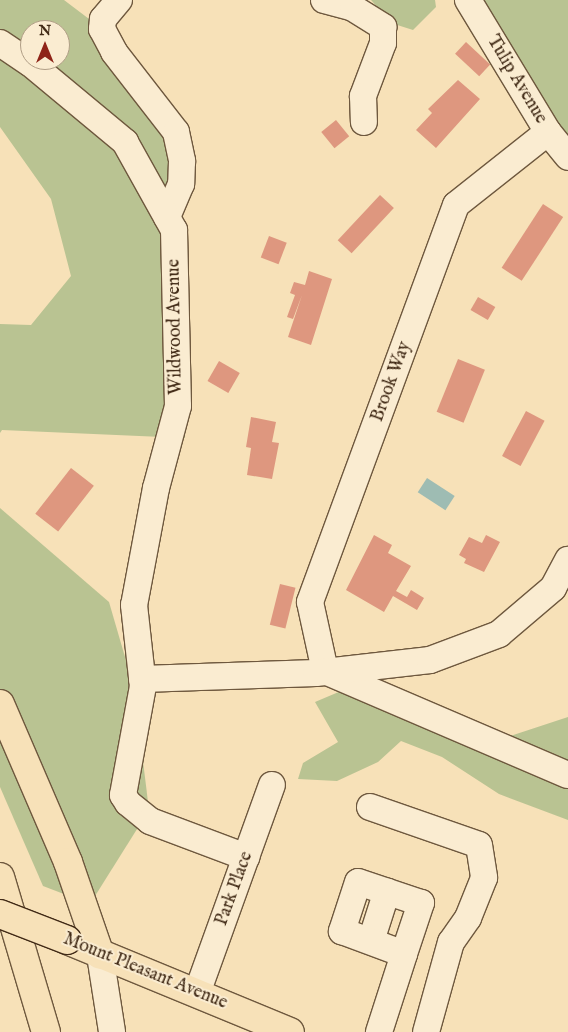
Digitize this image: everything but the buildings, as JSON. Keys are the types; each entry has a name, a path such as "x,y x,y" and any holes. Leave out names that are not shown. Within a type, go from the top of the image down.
{"main road":[{"path":"0,704 68,862 100,956"},
{"path":"0,877 44,1027"},
{"name":"Mount Pleasant Avenue","path":"0,914 67,940 100,956 197,993 282,1030"}],"street":[{"path":"119,0 103,19 102,29 114,52 176,132 182,161 181,184 167,217"},
{"path":"324,0 353,8 383,27 383,43 363,96 364,122"},
{"name":"Tulip Avenue","path":"468,0 548,132 568,157"},
{"name":"Wildwood Avenue","path":"0,43 30,64 126,142 174,230 178,406 156,488 134,605 142,679 140,712 123,795 128,803 150,821 246,857"},
{"name":"Brook Way","path":"325,672 310,602 456,205 548,132"},
{"path":"142,679 325,672 430,660 499,634 553,588 568,560"},
{"path":"325,672 568,775"},
{"name":"Park Place","path":"197,993 272,785"},
{"path":"370,807 479,845 484,878 468,918 451,942 426,1032"},
{"path":"378,1032 404,954 421,902 358,882 342,930 404,954"},
{"path":"100,956 112,1032"}],"green space":[{"path":"0,0 64,0 130,50 176,148 177,270 185,438 2,430 0,433 0,324 31,325 71,276 51,199 0,127"},
{"path":"371,0 435,0 436,7 413,30 391,23"},
{"path":"479,0 568,0 568,152"},
{"path":"0,508 109,602 134,688 149,810 90,904 43,886 0,787"},
{"path":"341,691 495,741 568,717 568,820 499,794 442,757 401,741 378,762 337,781 298,779 303,763 338,742 315,702"}],"water":[{"path":"427,478 455,496 445,510 418,492"}]}
